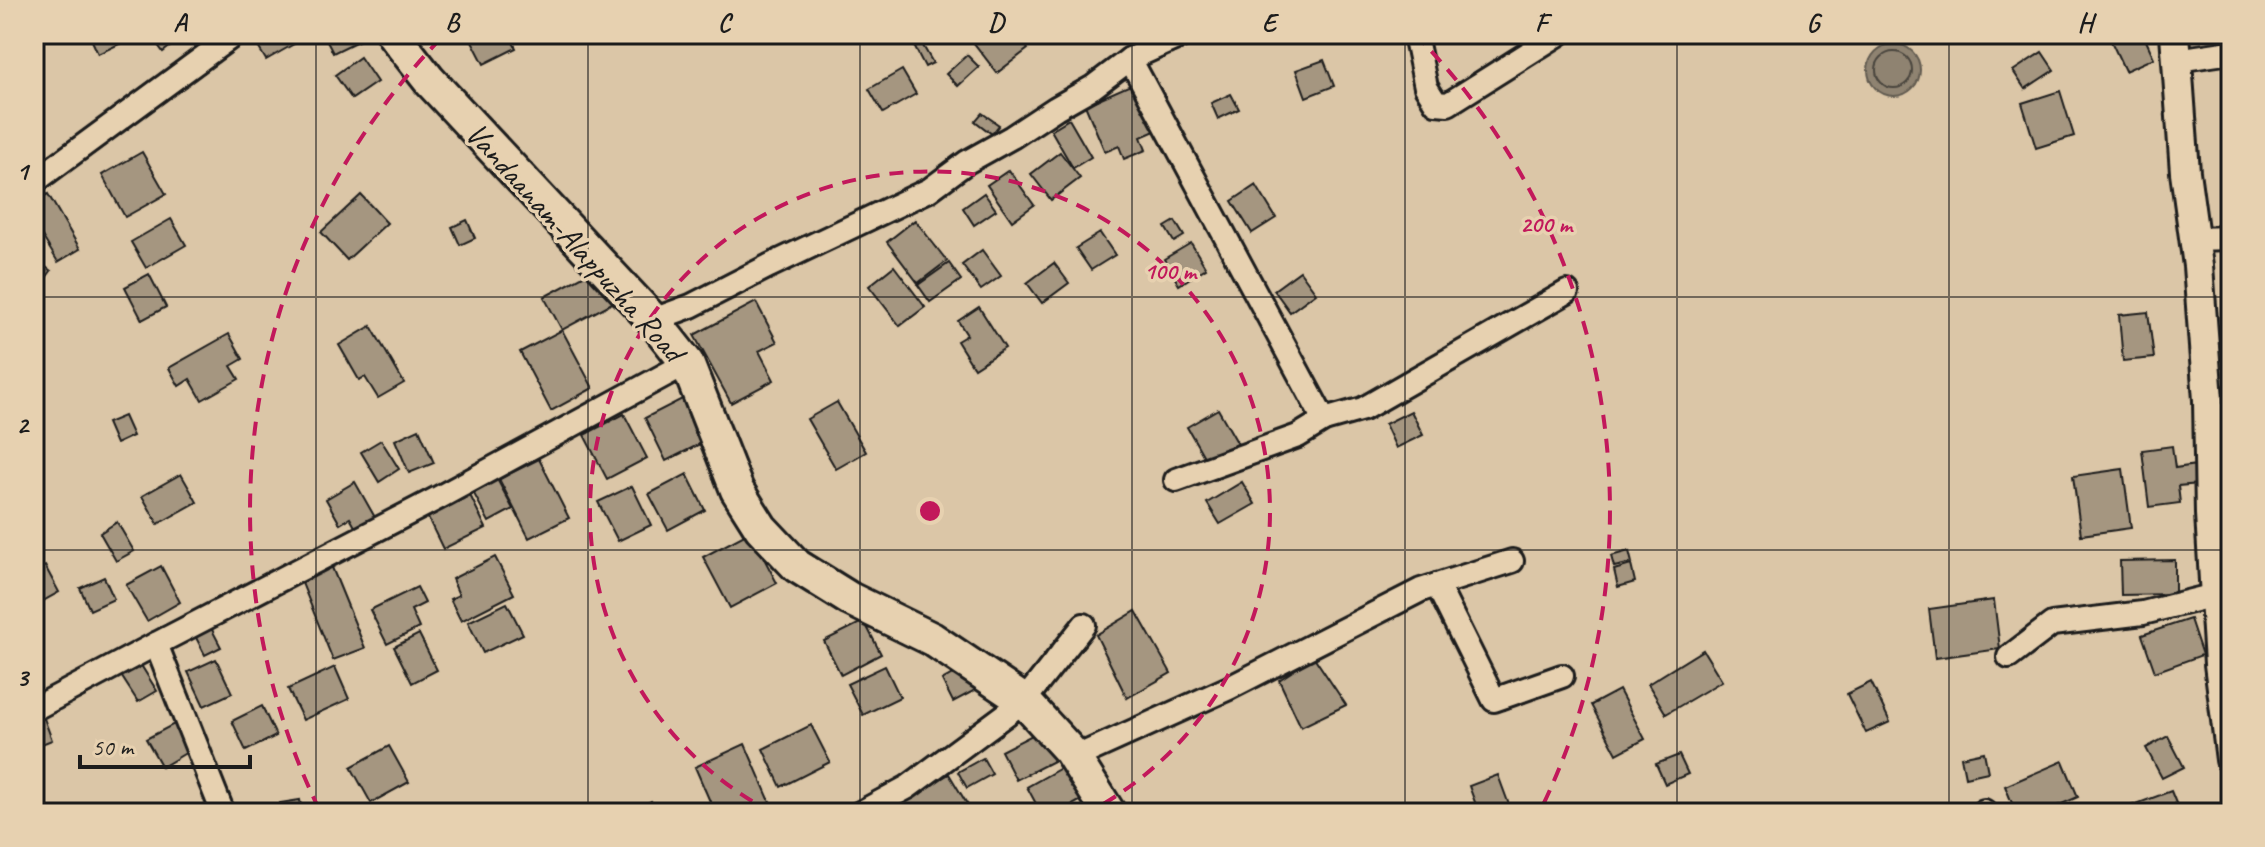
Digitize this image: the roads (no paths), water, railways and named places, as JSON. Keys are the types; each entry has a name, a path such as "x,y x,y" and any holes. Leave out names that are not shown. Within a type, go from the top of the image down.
{"main road":[{"name":"Vandaanam-Alappuzha Road","path":"393,34 429,80 653,320 687,363 737,490 761,528 797,566 850,599 932,639 1024,701 1074,758 1109,813"}],"street":[{"path":"34,182 235,34"},
{"path":"653,320 691,306 929,190 967,162 1093,87 1130,59 1185,34"},
{"path":"1415,34 1426,87 1436,103 1448,104 1559,34"},
{"path":"2231,52 2176,47 2208,400 2210,514 2219,664 2231,760"},
{"path":"1130,59 1324,420"},
{"path":"2194,239 2231,238"},
{"path":"1176,480 1298,436 1324,420 1363,409 1567,292"},
{"path":"34,709 438,498 687,363"},
{"path":"1074,758 1229,688 1421,590 1512,561"},
{"path":"1437,585 1494,700 1562,676"},
{"path":"2009,657 2052,624 2143,613 2215,595"},
{"path":"860,813 908,787 1024,701 1084,625"},
{"path":"156,644 223,813"}],"water":[{"path":"1894,44 1912,52 1920,70 1912,88 1894,96 1876,88 1868,70 1876,52"}]}
